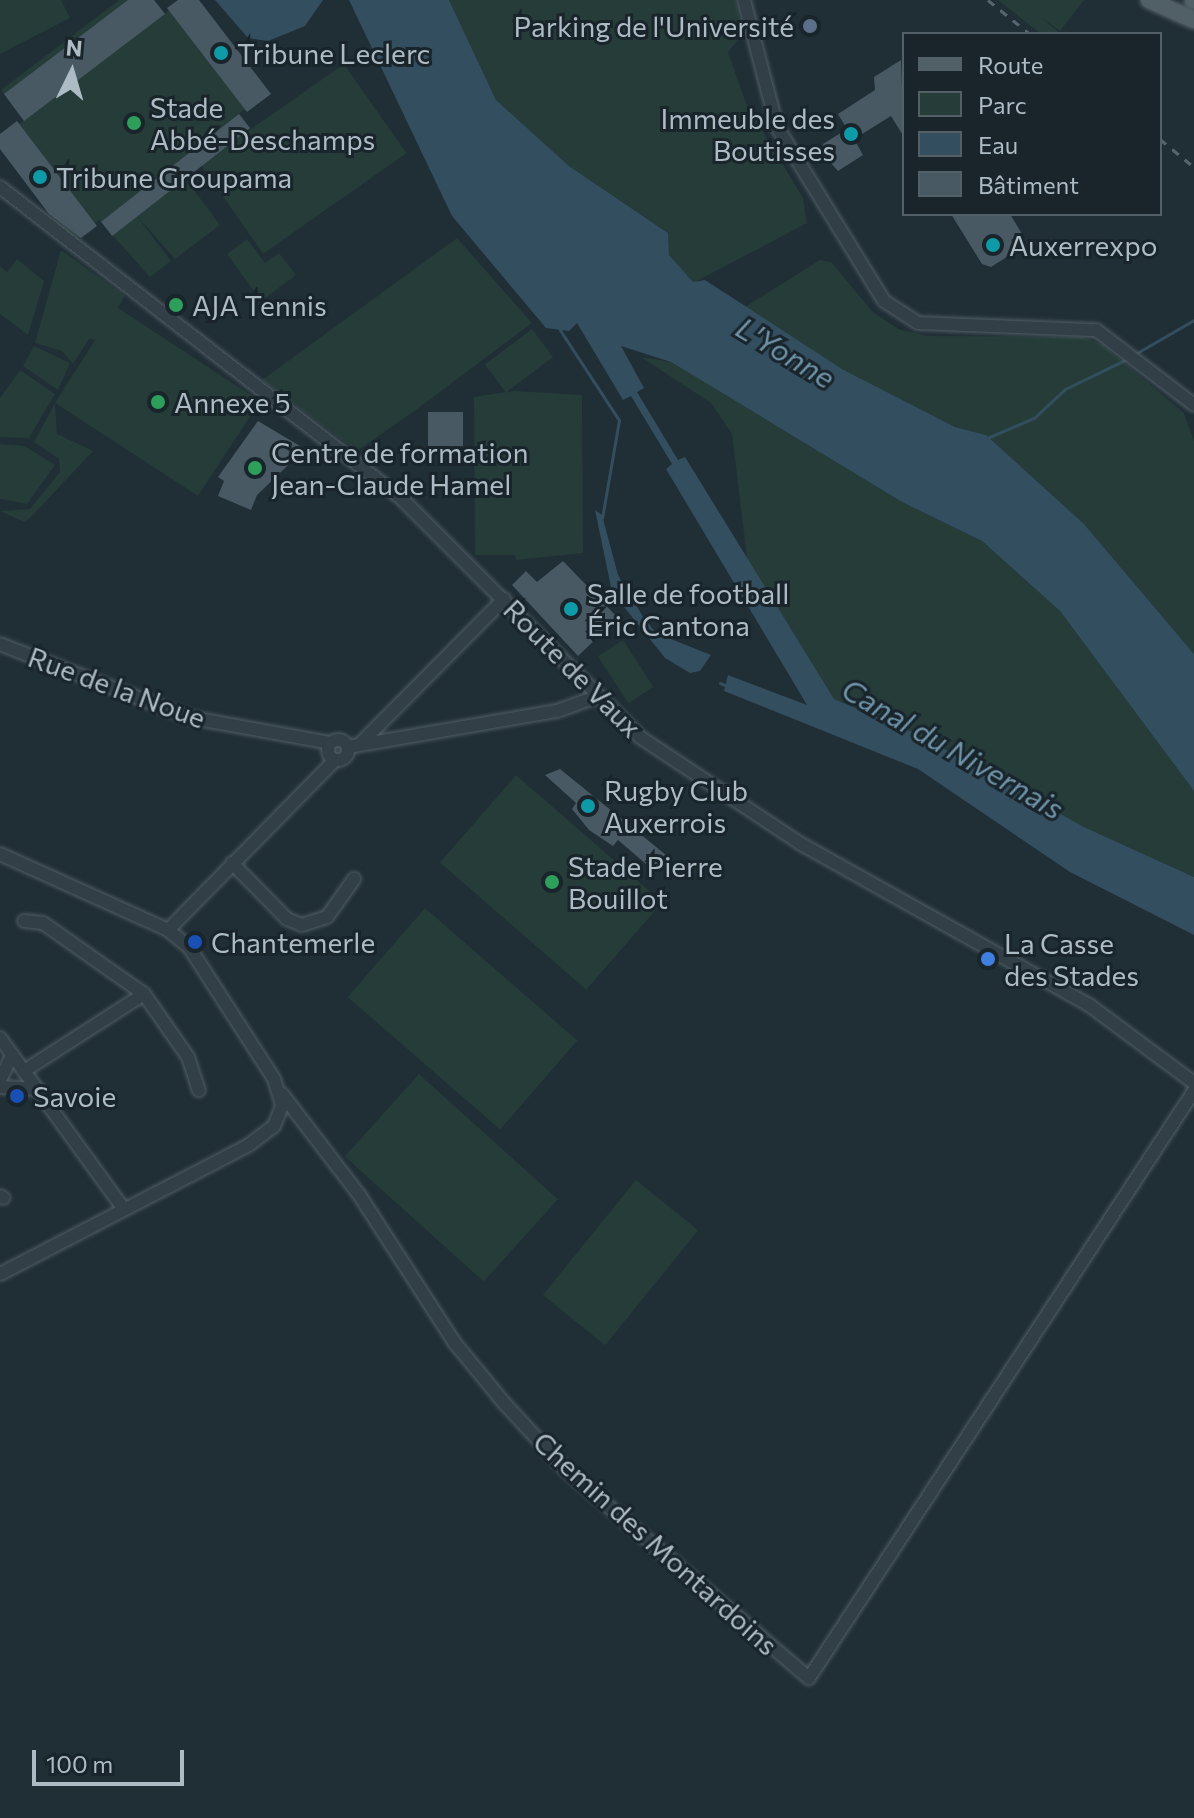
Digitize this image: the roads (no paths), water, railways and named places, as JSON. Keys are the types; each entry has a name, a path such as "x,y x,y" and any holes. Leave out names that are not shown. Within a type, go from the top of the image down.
{"main road":[{"path":"1149,0 1194,20"}],"street":[{"path":"744,0 777,127 884,301 918,323 1080,327 1110,336 1193,405"},
{"name":"Route de Vaux","path":"0,187 401,498 504,599 596,697 640,737 735,802 1089,1005 1194,1083"},
{"path":"0,854 168,930 335,760 345,758 354,745 504,599"},
{"name":"Rue de la Noue","path":"0,644 187,717 330,743 340,739 354,745"},
{"path":"354,745 557,711 596,697"},
{"path":"330,743 335,760"},
{"path":"232,863 302,925 327,917 354,879"},
{"path":"24,921 43,923 144,994 188,1057 199,1090"},
{"name":"Chemin des Montardoins","path":"168,930 210,972 282,1094 360,1196 438,1320 505,1404 566,1470 809,1678 1194,1091"},
{"path":"24,1071 144,994"},
{"path":"0,1038 124,1209"},
{"path":"0,1080 12,1055"},
{"path":"0,1087 38,1089"},
{"path":"0,1274 256,1140 278,1120 282,1094"}],"water":[{"path":"215,0 323,0 305,26 268,41 248,38"},
{"name":"L'Yonne","path":"349,0 449,0 496,100 569,166 668,233 669,255 693,282 705,280 842,369 955,427 986,435 1084,524 1194,654 1194,791 1060,611 982,541 902,502 671,362 621,346 644,388 637,392 678,460 685,457 834,699 920,735 1084,827 1194,877 1194,935 1070,872 918,769 724,691 728,675 807,705 666,469 672,464 631,396 623,400 577,323 569,331 546,328 452,216"},
{"path":"595,510 602,515 618,575 642,615 656,633 711,655 700,671 690,673 665,658 612,592"}],"waterway":[{"path":"1135,354 1194,320"},
{"path":"560,330 619,420 602,518"},
{"path":"987,438 1034,418 1065,389 1129,358"},
{"path":"720,683 727,686"}],"railway":[{"path":"988,0 1028,32"},
{"path":"1162,141 1194,167"}],"place":[{"name":"Parking de l'Université","path":"810,26"},
{"name":"Tribune Leclerc","path":"221,53"},
{"name":"Stade Abbé-Deschamps","path":"134,123"},
{"name":"Immeuble des Boutisses","path":"851,134"},
{"name":"Tribune Groupama","path":"40,177"},
{"name":"Auxerrexpo","path":"993,245"},
{"name":"AJA Tennis","path":"176,305"},
{"name":"Annexe 5","path":"158,402"},
{"name":"Centre de formation Jean-Claude Hamel","path":"255,468"},
{"name":"Salle de football Éric Cantona","path":"571,609"},
{"name":"Rugby Club Auxerrois","path":"588,806"},
{"name":"Stade Pierre Bouillot","path":"552,882"},
{"name":"Chantemerle","path":"195,942"},
{"name":"La Casse des Stades","path":"988,959"},
{"name":"Savoie","path":"17,1096"}],"water label":[{"name":"Canal du Nivernais","path":"953,748"}]}
